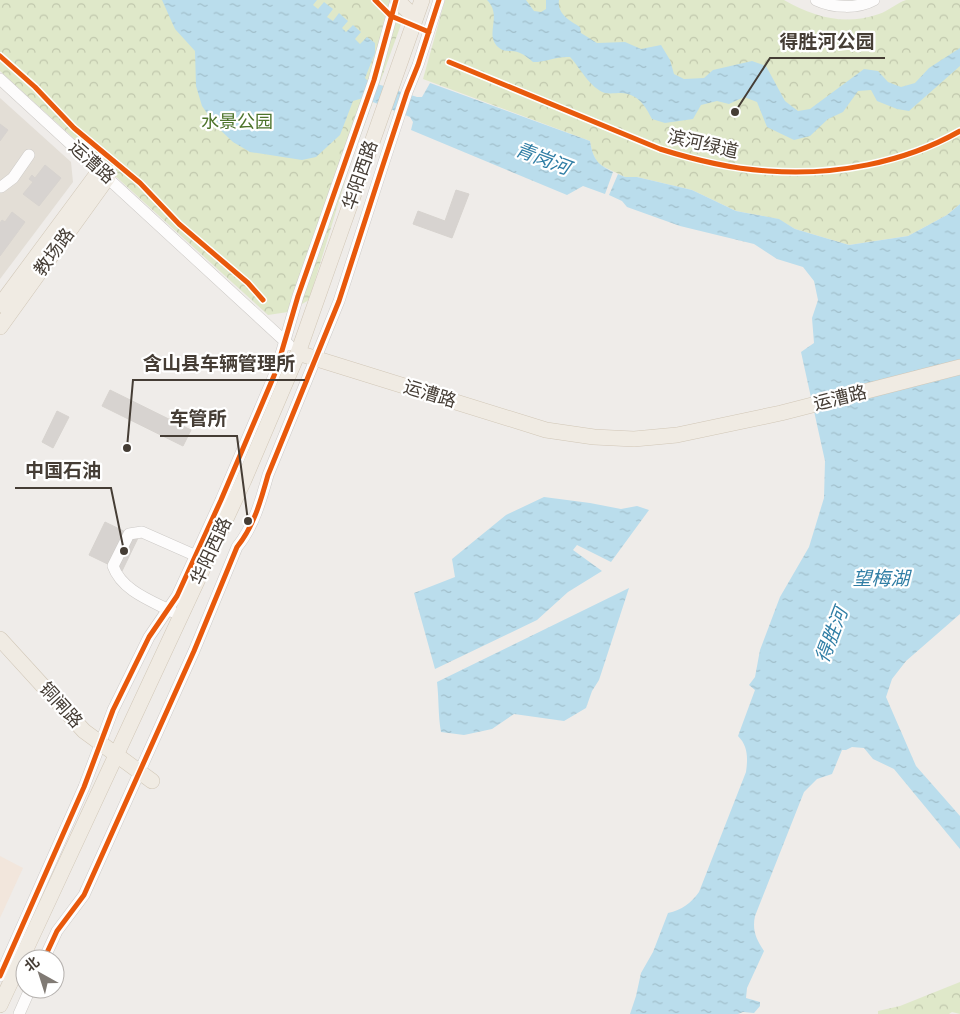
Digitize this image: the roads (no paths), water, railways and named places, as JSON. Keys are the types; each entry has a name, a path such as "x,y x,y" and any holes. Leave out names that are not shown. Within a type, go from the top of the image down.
{"main road":[{"path":"397,0 415,18"},
{"name":"华阳西路","path":"0,1004 181,617 201,558 244,480 298,353 422,0"},
{"name":"教场路","path":"0,327 3,306 104,174"},
{"name":"运漕路","path":"298,353 546,430 594,437 634,439 677,435 781,413 960,367"},
{"name":"铜闸路","path":"0,639 84,731 152,781"}],"street":[{"path":"0,976 81,794 113,710 149,637 201,558 221,500 276,371 298,296 374,80 397,0"},
{"path":"49,949 57,931 84,895 194,651 237,547 248,534 268,474 339,301 438,0"},
{"path":"816,0 824,4 854,6 867,4 874,0"},
{"name":"运漕路","path":"0,79 298,353"},
{"path":"0,188 13,178 29,155"},
{"path":"181,617 128,587 117,576 113,566 129,534 142,532 201,558"},
{"path":"18,1014 25,999"}],"water":[{"name":"青岗河","path":"162,0 317,0 313,5 318,9 324,2 333,9 327,17 333,21 339,13 348,21 342,28 346,32 353,25 361,32 355,39 360,44 367,37 375,43 375,53 365,78 368,81 417,97 422,97 430,83 590,141 597,160 613,172 605,194 583,186 567,195 411,130 413,122 410,117 363,98 353,101 340,135 316,157 302,160 250,152 233,142 216,126 202,106 196,86 195,51 175,29"},
{"path":"487,0 526,0 534,11 541,12 546,9 546,0 559,0 562,13 580,27 581,33 597,43 625,42 641,49 661,45 670,60 674,74 684,79 704,78 713,70 752,61 766,66 785,101 798,111 810,109 864,69 878,71 888,82 901,87 915,83 929,68 960,48 960,66 909,111 897,109 877,101 871,90 858,91 843,112 828,119 810,136 794,140 767,127 757,102 744,97 729,104 717,101 701,105 693,119 665,123 652,119 644,105 632,96 600,91 590,83 570,57 533,62 520,53 506,51 498,47 494,42 493,36 494,12"},
{"name":"望梅湖","path":"618,174 692,190 736,211 779,219 795,229 849,245 908,236 947,215 960,204 960,614 906,661 892,679 886,697 916,766 960,816 960,849 894,769 873,759 864,748 852,747 842,750 832,774 817,779 804,792 755,916 755,934 764,951 747,988 746,998 760,1002 760,1006 754,1013 630,1014 641,973 653,952 668,913 686,906 699,892 746,772 746,752 744,744 738,736 755,690 749,685 755,677 760,650 780,597 809,547 824,498 825,461 801,352 814,343 812,318 818,300 814,281 803,267 777,259 754,244 680,226 627,207 622,201 609,195"},
{"path":"544,497 621,509 637,506 649,510 611,562 577,545 573,550 602,571 568,592 537,620 435,669 414,593 455,577 452,559 506,515"},
{"path":"629,588 599,680 592,691 586,708 564,721 514,714 492,729 464,735 441,732 437,682"}],"place":[{"name":"得胜河公园","path":"735,112"},
{"name":"含山县车辆管理所","path":"127,448"},
{"name":"车管所","path":"248,521"},
{"name":"中国石油","path":"124,551"}],"park label":[{"name":"水景公园","path":"237,122"}],"water label":[{"name":"得胜河","path":"831,635"}]}
